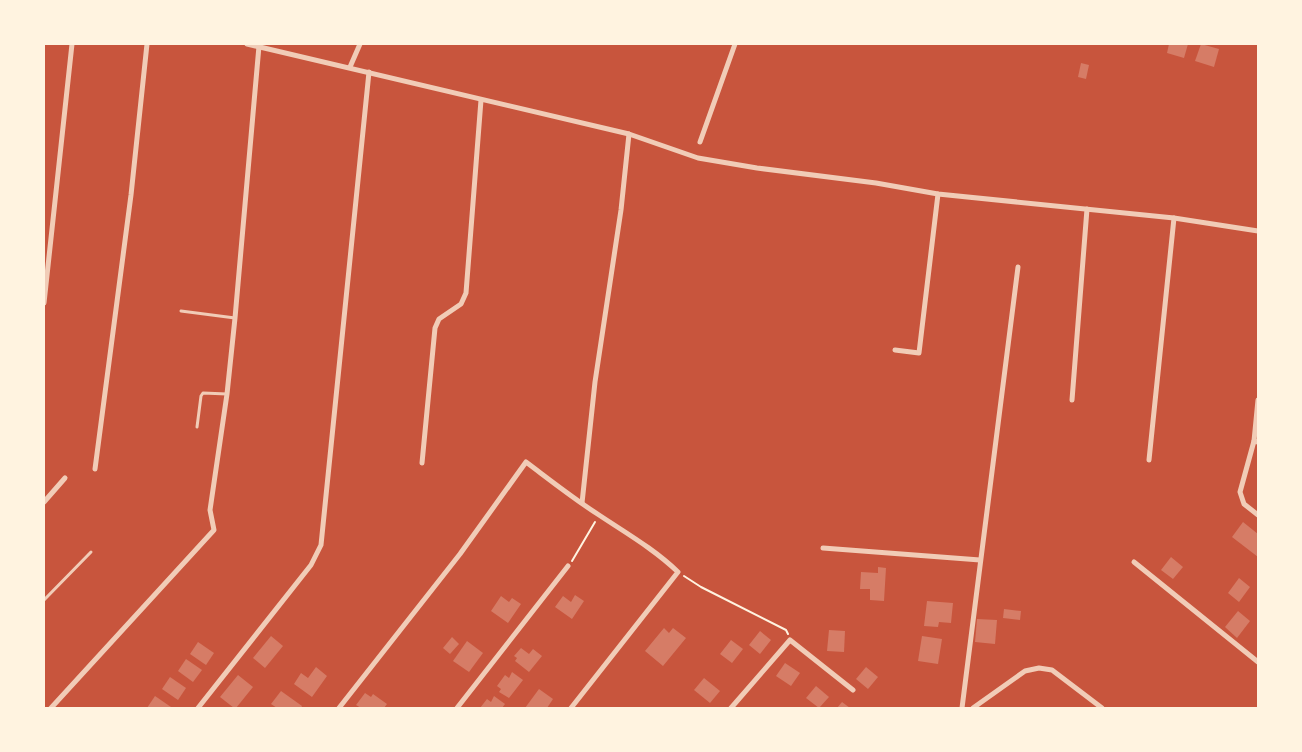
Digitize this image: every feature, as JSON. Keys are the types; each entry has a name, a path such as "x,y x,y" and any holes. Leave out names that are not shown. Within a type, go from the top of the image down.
{"street":[{"path":"44,303 72,44"},
{"path":"95,468 129,204 147,44"},
{"path":"247,44 629,134 698,158 757,168 876,183 938,194 1174,218 1258,231"},
{"path":"350,67 360,44"},
{"path":"700,142 735,44"},
{"path":"51,708 214,530 210,510 227,394 260,46"},
{"path":"198,708 311,565 321,545 369,72"},
{"path":"422,463 436,328 439,319 461,304 466,293 481,100"},
{"path":"582,504 595,382 621,210 629,134"},
{"path":"895,350 918,353 938,194"},
{"path":"1072,400 1087,209"},
{"path":"1149,460 1174,218"},
{"path":"962,708 1018,267"},
{"path":"1258,400 1256,441 1240,492 1244,504 1258,515"},
{"path":"339,708 460,554 526,462 582,504 663,558 678,572 571,708"},
{"path":"44,502 66,478"},
{"path":"823,548 980,560"},
{"path":"1134,562 1258,662"},
{"path":"457,708 568,566"},
{"path":"731,708 790,640 853,690"},
{"path":"972,708 1025,671 1039,668 1052,670 1102,708"}],"lane":[{"path":"181,311 235,318"},
{"path":"196,427 203,393 227,394"},
{"path":"44,600 91,552"}],"path":[{"path":"568,566 581,547 598,515"},
{"path":"678,572 702,587 786,630 790,640"}],"building":[{"path":"1169,44 1188,44 1184,58 1167,53"},
{"path":"1201,44 1219,49 1214,67 1195,61"},
{"path":"1081,63 1089,65 1086,79 1078,77"},
{"path":"1243,522 1258,534 1258,557 1232,537"},
{"path":"1171,557 1183,567 1173,579 1161,570"},
{"path":"878,567 886,568 884,601 870,600 870,589 860,589 861,572 878,573"},
{"path":"1239,578 1250,587 1239,602 1228,593"},
{"path":"575,595 584,601 572,619 555,607 563,596 571,602"},
{"path":"501,596 509,602 512,598 521,604 508,623 491,611"},
{"path":"927,601 953,603 951,623 939,622 938,627 924,626"},
{"path":"1004,609 1021,611 1020,620 1003,618"},
{"path":"1238,611 1250,621 1237,638 1225,627"},
{"path":"977,619 997,620 995,644 975,642"},
{"path":"664,628 669,633 673,628 686,638 663,666 645,651"},
{"path":"829,630 845,631 844,652 827,651"},
{"path":"760,631 771,640 760,654 749,645"},
{"path":"271,636 283,646 265,668 253,658"},
{"path":"922,636 942,639 938,664 918,661"},
{"path":"452,637 459,644 450,654 443,648"},
{"path":"731,640 743,649 732,663 720,654"},
{"path":"467,641 483,653 469,672 453,661"},
{"path":"198,642 214,653 206,665 190,654"},
{"path":"521,648 529,654 533,649 542,656 529,672 515,661 517,658 514,656"},
{"path":"186,659 202,670 193,682 178,671"},
{"path":"785,663 800,673 791,686 776,676"},
{"path":"316,667 327,676 312,697 294,684 301,673 308,678"},
{"path":"866,667 878,677 868,689 856,679"},
{"path":"512,672 523,680 509,698 499,692 501,689 497,686 505,675 509,678"},
{"path":"238,675 253,687 234,708 220,697"},
{"path":"170,677 186,688 178,700 162,689"},
{"path":"704,678 720,691 710,703 694,690"},
{"path":"816,686 829,697 819,708 806,698"},
{"path":"539,689 553,699 547,708 525,708"},
{"path":"281,691 302,706 301,708 277,708 271,704"},
{"path":"365,693 371,697 373,694 387,704 384,708 361,708 356,705"},
{"path":"155,696 171,707 147,708"},
{"path":"494,696 505,704 502,708 480,708 487,699 491,702"},
{"path":"842,702 850,708 837,708"}]}
